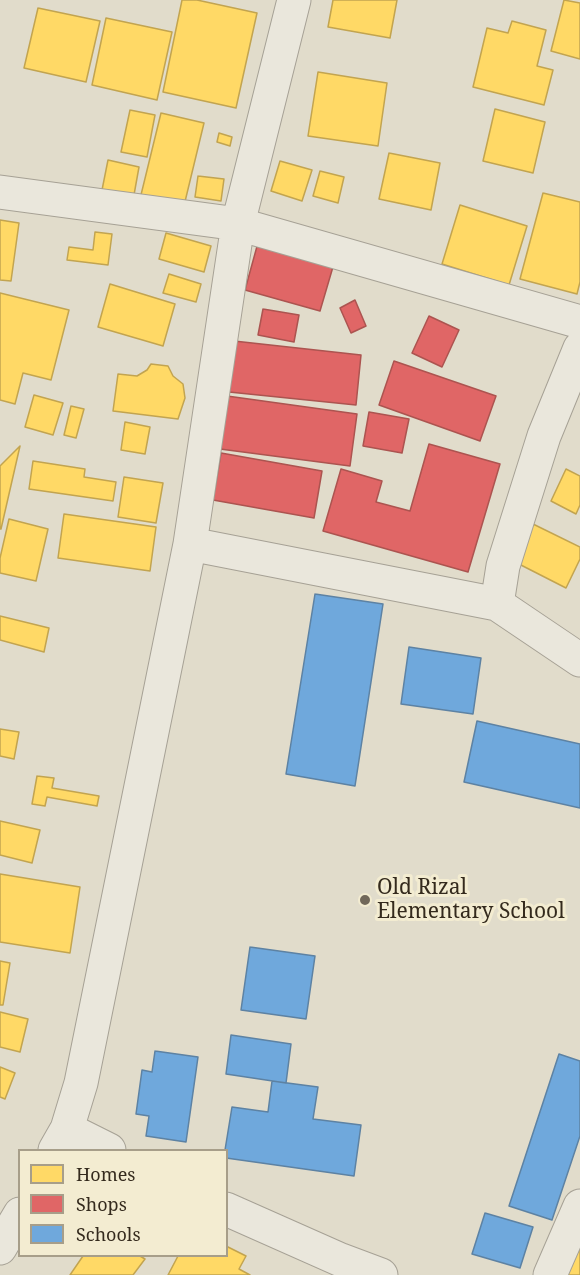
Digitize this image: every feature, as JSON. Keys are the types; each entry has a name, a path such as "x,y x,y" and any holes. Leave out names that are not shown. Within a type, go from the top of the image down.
{"street":[{"path":"104,1149 61,1140 81,1083 190,543 238,224 294,0"},
{"path":"0,192 238,224 580,322"},
{"path":"497,604 503,566 544,436 580,348"},
{"path":"190,543 497,604 580,660"},
{"path":"549,1275 580,1206"},
{"path":"228,1210 341,1260 381,1275"},
{"path":"0,1248 18,1217"}],"building: Homes":[{"path":"182,0 197,0 257,13 236,108 163,92"},
{"path":"333,0 397,0 390,38 328,27"},
{"path":"564,0 580,3 580,59 551,51"},
{"path":"38,8 100,21 86,82 24,68"},
{"path":"106,18 172,32 157,100 92,85"},
{"path":"512,21 546,30 537,66 553,70 544,105 473,87 487,28 508,33"},
{"path":"318,72 387,83 378,146 308,136"},
{"path":"495,109 545,122 533,173 483,161"},
{"path":"130,110 155,115 147,157 121,152"},
{"path":"161,113 204,123 182,214 139,203"},
{"path":"219,133 232,137 230,146 217,142"},
{"path":"389,153 440,163 431,210 379,199"},
{"path":"108,160 139,167 132,206 100,200"},
{"path":"280,161 312,170 302,201 271,191"},
{"path":"320,171 344,177 338,203 313,196"},
{"path":"198,176 224,179 221,201 195,197"},
{"path":"543,193 580,202 580,282 577,294 520,279"},
{"path":"460,205 527,226 509,285 442,264"},
{"path":"0,220 19,223 11,281 0,280"},
{"path":"95,232 112,234 108,265 67,260 69,247 93,250"},
{"path":"166,233 211,246 204,272 159,259"},
{"path":"169,274 201,284 196,302 163,293"},
{"path":"110,284 175,304 163,346 98,327"},
{"path":"0,293 69,310 51,380 23,373 15,404 0,400"},
{"path":"151,364 168,366 173,376 183,384 185,398 178,419 113,411 118,374 137,376 147,370"},
{"path":"34,395 63,403 53,435 25,427"},
{"path":"71,406 84,409 76,438 64,435"},
{"path":"125,422 150,427 145,454 121,450"},
{"path":"20,446 1,529 0,529 0,466"},
{"path":"33,461 85,469 84,477 116,482 113,501 29,489"},
{"path":"566,469 580,476 580,505 576,514 551,501"},
{"path":"124,477 163,483 156,523 118,517"},
{"path":"64,514 156,527 150,571 58,558"},
{"path":"9,519 48,529 36,581 0,573 0,558"},
{"path":"533,524 580,547 580,559 566,588 515,562"},
{"path":"0,616 49,628 44,652 0,640"},
{"path":"0,729 19,732 14,759 0,756"},
{"path":"37,776 54,778 52,788 99,796 97,806 47,797 45,806 32,804"},
{"path":"0,821 40,830 32,863 0,855"},
{"path":"0,874 80,887 70,953 0,942"},
{"path":"0,961 10,963 3,1005 0,1005"},
{"path":"0,1012 28,1019 20,1052 0,1047"},
{"path":"0,1067 15,1073 5,1099 0,1097"},
{"path":"580,1232 580,1275 559,1275"},
{"path":"228,1247 246,1256 239,1269 250,1275 168,1275 177,1257 228,1257"},
{"path":"82,1257 142,1257 145,1259 133,1275 70,1275"}],"building: Shops":[{"path":"259,239 335,260 320,311 245,290"},
{"path":"355,300 366,326 351,333 340,308"},
{"path":"263,309 299,315 294,342 258,335"},
{"path":"429,316 459,330 442,367 412,353"},
{"path":"234,341 361,355 356,405 229,392"},
{"path":"394,361 496,396 480,441 379,405"},
{"path":"227,396 357,414 350,466 220,449"},
{"path":"369,412 409,419 402,453 363,446"},
{"path":"429,444 500,464 468,572 323,531 341,469 382,481 376,502 410,511"},
{"path":"221,453 322,471 314,518 213,500"}],"building: Schools":[{"path":"315,594 383,604 355,786 286,774"},
{"path":"409,647 481,658 473,714 401,704"},
{"path":"477,721 580,744 580,808 464,782"},
{"path":"250,947 315,956 306,1019 241,1010"},
{"path":"231,1035 291,1044 286,1083 226,1074"},
{"path":"155,1051 198,1057 186,1142 146,1136 149,1116 136,1114 142,1070 152,1072"},
{"path":"559,1054 580,1061 580,1136 552,1220 509,1206"},
{"path":"272,1081 318,1087 313,1119 361,1125 354,1176 228,1158 228,1149 225,1149 232,1107 268,1112"},
{"path":"485,1213 533,1227 520,1268 472,1254"}],"place":[{"name":"Old Rizal Elementary School","path":"365,900"}]}
